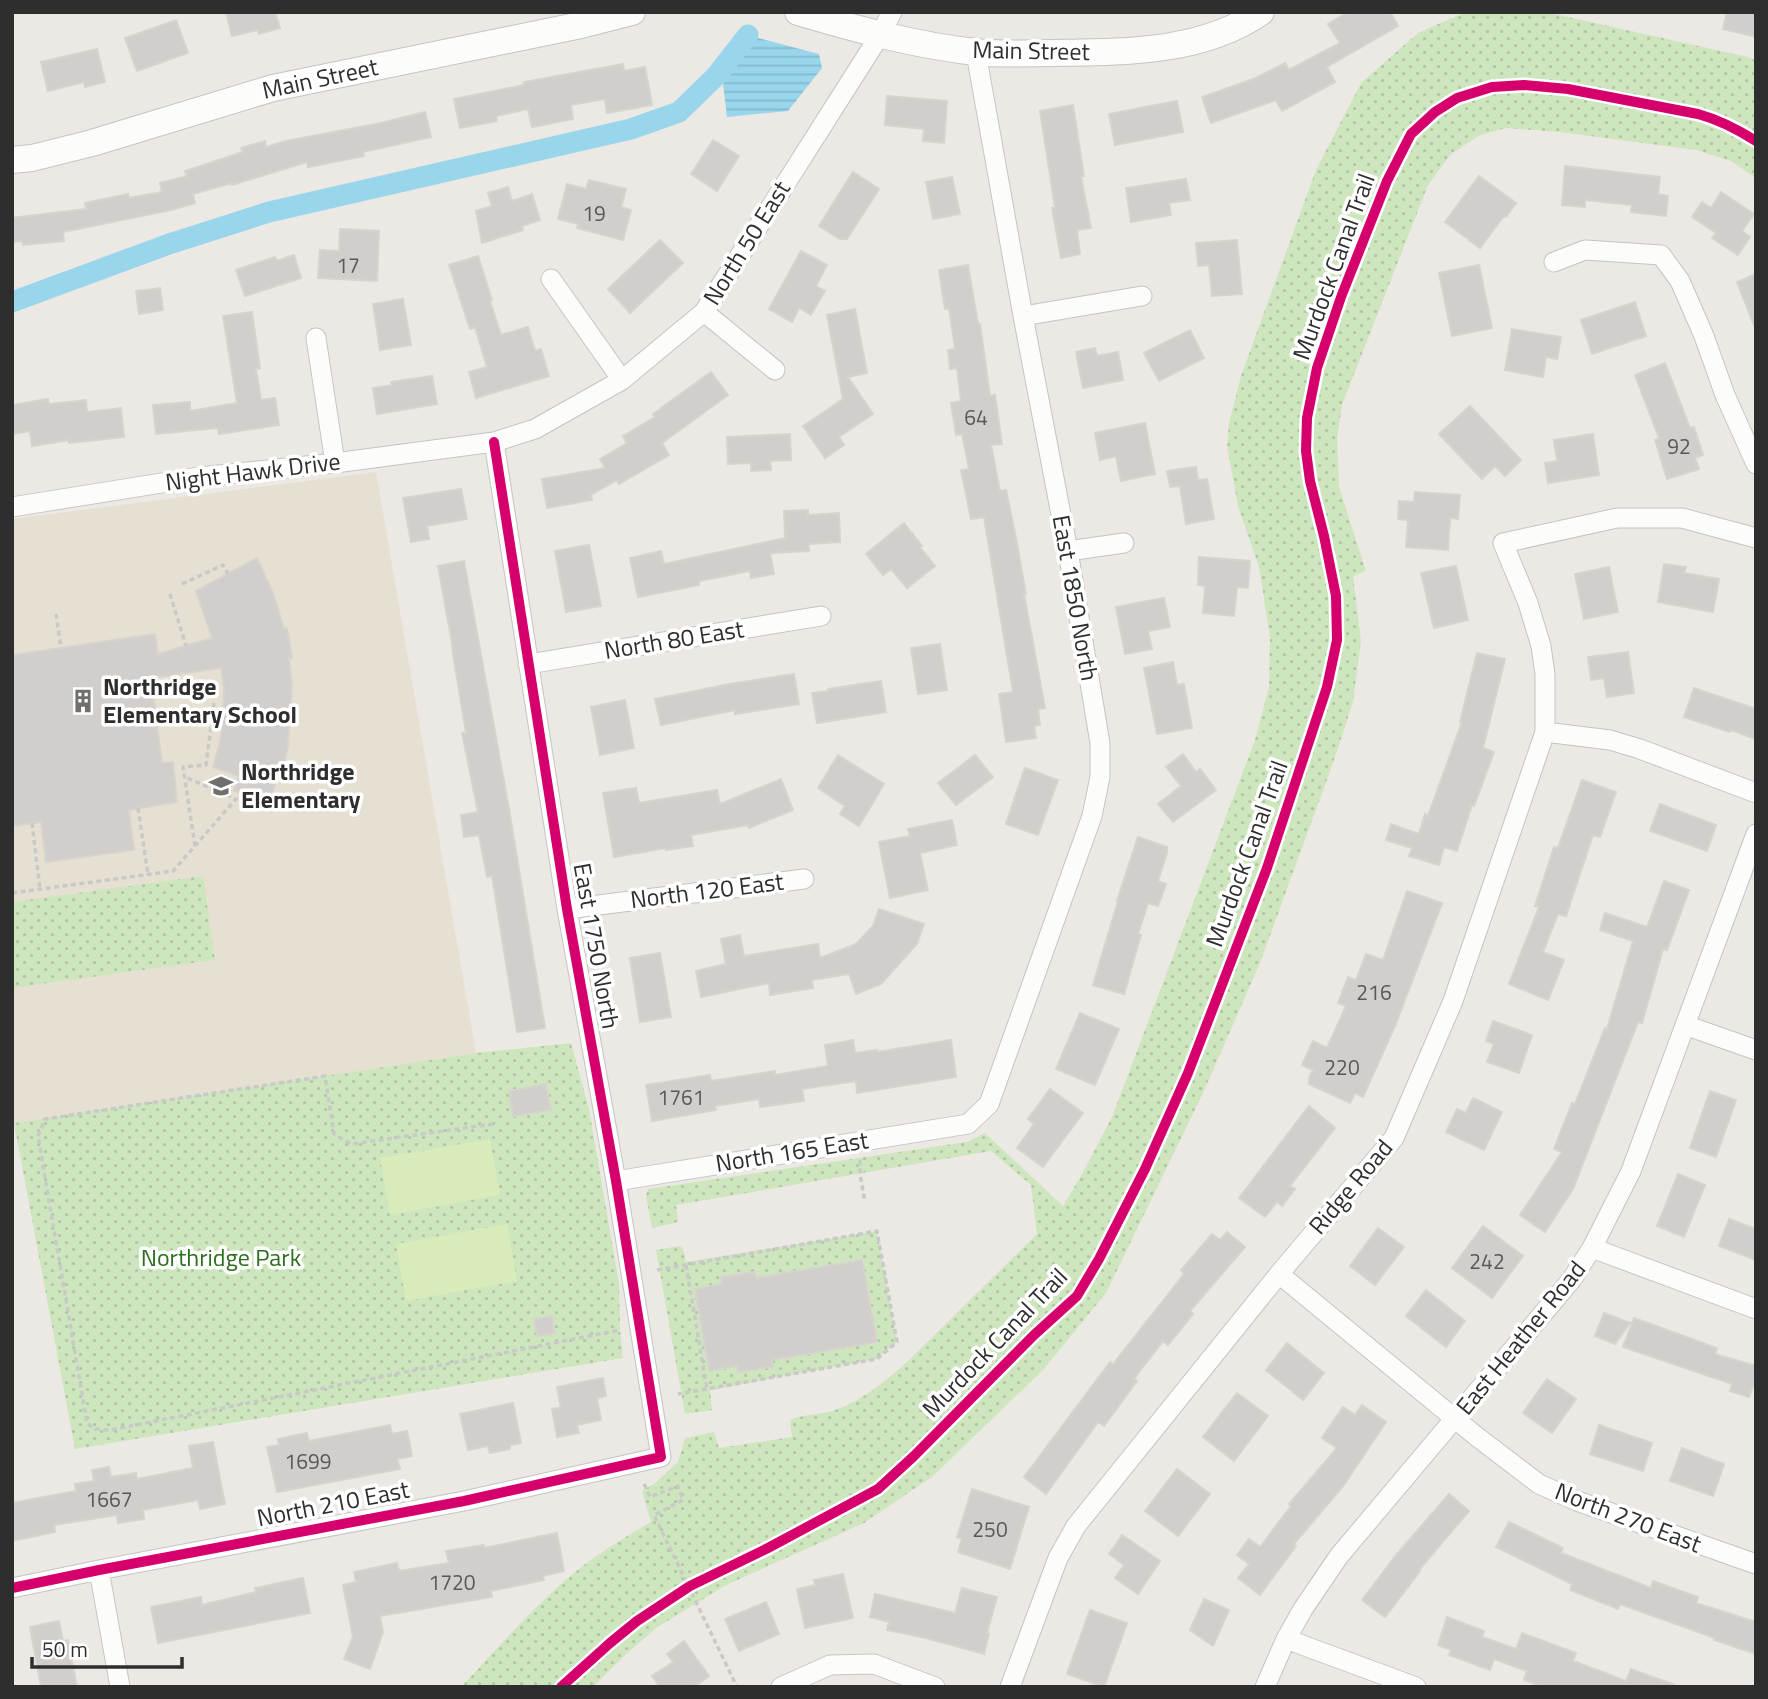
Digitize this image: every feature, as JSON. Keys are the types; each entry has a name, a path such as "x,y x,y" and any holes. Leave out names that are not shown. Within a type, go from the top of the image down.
{"street":[{"name":"Main Street","path":"12,160 92,144 274,88 580,19 632,12"},
{"name":"Main Street","path":"798,12 886,24 976,52 1121,52 1198,41 1230,30 1261,12"},
{"name":"North 50 East","path":"494,442 535,429 622,380 704,312 886,24"},
{"name":"East 1850 North","path":"968,1124 989,1104 1092,817 1100,776 1100,743 1068,551 976,52"},
{"path":"1554,262 1585,250 1661,255 1680,281 1756,464"},
{"path":"551,279 622,380"},
{"path":"1023,316 1142,296"},
{"path":"704,312 775,370"},
{"path":"316,338 335,463"},
{"name":"Night Hawk Drive","path":"12,507 200,477 494,442"},
{"name":"East 1750 North","path":"494,442 567,909 616,1181 661,1457"},
{"name":"Ridge Road","path":"1010,1687 1058,1558 1076,1526 1279,1273 1394,1138 1453,1001 1545,733 1545,674 1541,646 1528,603 1503,543 1617,517 1682,518 1755,531"},
{"path":"1068,551 1124,543"},
{"name":"North 80 East","path":"528,664 821,616"},
{"path":"1545,733 1610,740 1756,793"},
{"name":"East Heather Road","path":"1265,1687 1286,1639 1339,1556 1572,1279 1592,1248 1631,1171 1756,834"},
{"name":"North 120 East","path":"567,909 804,879"},
{"path":"1685,1025 1756,1050"},
{"name":"North 165 East","path":"616,1181 968,1124"},
{"path":"1592,1248 1756,1309"},
{"name":"North 270 East","path":"1279,1273 1539,1484 1577,1501 1756,1564"},
{"name":"North 210 East","path":"12,1588 464,1501 661,1457"},
{"path":"99,1570 120,1687"},
{"path":"1286,1639 1416,1687"},
{"path":"781,1687 830,1665 874,1664 935,1687"}],"path":[{"path":"182,584 223,565 228,574"},
{"path":"170,594 186,646"},
{"path":"56,614 61,648"},
{"path":"195,846 183,767 206,765 214,703"},
{"path":"12,892 173,871 236,799 185,777"},
{"path":"138,808 148,875"},
{"path":"32,823 40,889"},
{"path":"493,1124 351,1144 334,1134 325,1076 45,1119 38,1136 87,1423 95,1429 110,1430 627,1329"},
{"path":"860,1158 860,1174 866,1202"},
{"path":"657,1270 877,1231 897,1342 877,1359 678,1394"},
{"path":"686,1265 706,1389"},
{"path":"644,1484 650,1497 678,1486 683,1500 654,1514 737,1687"},
{"path":"679,1593 701,1580"}],"shaded area":[{"name":"Northridge Elementary","path":"376,472 476,1053 12,1124 12,519"}],"green space":[{"path":"1466,12 1550,13 1756,61 1756,178 1731,161 1696,150 1559,132 1506,128 1480,135 1451,154 1428,185 1342,405 1337,438 1339,487 1366,571 1353,576 1361,641 1353,702 1260,963 1203,1093 1106,1293 1043,1370 933,1476 864,1523 726,1585 656,1628 593,1687 461,1687 560,1585 593,1558 651,1522 642,1491 678,1462 685,1438 714,1432 719,1448 792,1437 790,1420 832,1411 862,1397 906,1363 1037,1234 1031,1185 991,1151 676,1205 678,1222 652,1228 646,1196 648,1189 967,1142 985,1133 1063,1206 1081,1176 1112,1117 1255,740 1269,687 1270,637 1259,567 1238,506 1227,446 1229,423 1241,376 1316,170 1361,83 1418,33"},
{"path":"203,876 215,960 12,988 12,902"},
{"name":"Northridge Park","path":"571,1043 589,1109 619,1284 623,1358 75,1449 14,1123 476,1053"},
{"path":"490,1139 500,1195 390,1215 380,1158"},
{"path":"507,1224 517,1281 406,1301 396,1244"},
{"path":"877,1231 897,1342 877,1359 710,1390 712,1410 685,1414 656,1250 679,1246 683,1248 686,1262"}],"water":[{"path":"758,38 819,54 822,68 788,111 727,117 723,84"}],"building":[{"path":"226,12 275,12 280,28 259,34 258,30 232,36"},
{"path":"1348,12 1390,12 1398,26 1327,67 1335,82 1282,111 1276,100 1211,123 1202,97 1256,78 1285,63 1289,70 1340,43 1328,24"},
{"path":"1727,12 1756,12 1753,36 1723,29"},
{"path":"176,20 188,53 137,71 125,38"},
{"path":"97,49 105,82 85,87 84,82 48,91 41,62"},
{"path":"623,64 624,71 645,67 652,105 607,113 605,99 571,105 573,119 532,127 528,109 496,116 497,121 460,128 454,99 524,85 524,82"},
{"path":"887,96 947,101 944,143 923,141 924,129 885,125"},
{"path":"1177,101 1183,132 1115,145 1109,114"},
{"path":"1073,105 1084,176 1081,177 1091,228 1077,230 1080,254 1061,258 1040,111"},
{"path":"425,112 431,137 363,152 364,156 308,167 307,162 193,194 195,203 63,232 64,241 23,245 22,241 12,242 12,218 86,209 85,203 128,194 129,198 162,192 160,183 187,176 185,171 243,152 241,148 265,141 266,147"},
{"path":"713,140 739,156 717,191 691,174"},
{"path":"1565,166 1660,177 1658,194 1668,196 1666,216 1631,212 1632,205 1585,200 1585,207 1562,205"},
{"path":"853,172 879,189 847,239 840,239 819,226"},
{"path":"1479,176 1516,203 1480,248 1445,222"},
{"path":"952,177 960,214 933,219 926,182"},
{"path":"1186,179 1190,200 1169,203 1171,215 1131,222 1126,188"},
{"path":"589,180 626,189 621,207 631,210 623,240 577,228 578,224 558,219 567,184 586,189"},
{"path":"508,187 512,201 532,194 540,220 522,226 523,230 482,243 476,211 492,206 488,193"},
{"path":"1721,192 1754,214 1742,231 1750,237 1738,255 1712,238 1716,233 1692,217 1702,202 1711,208"},
{"path":"340,229 379,231 377,281 318,278 320,250 339,251"},
{"path":"660,240 683,263 630,313 608,289"},
{"path":"1237,240 1242,294 1212,296 1209,265 1198,266 1196,243"},
{"path":"801,251 827,265 816,286 825,291 811,315 799,308 792,322 769,309"},
{"path":"294,255 301,278 245,296 236,270 275,257 277,261"},
{"path":"478,256 501,335 528,327 535,351 541,349 549,376 476,398 469,372 487,367 475,327 470,329 449,265"},
{"path":"968,265 990,396 995,395 1002,444 991,445 1000,491 1006,490 1016,538 1045,708 1038,709 1040,725 1034,726 1036,738 1006,742 999,694 1013,692 984,517 971,519 961,470 969,469 962,434 956,435 951,403 961,401 957,368 950,369 948,350 955,349 949,308 945,309 939,270"},
{"path":"1479,265 1492,328 1452,336 1439,273"},
{"path":"1756,274 1756,328 1755,328 1737,282"},
{"path":"160,288 163,310 139,314 136,291"},
{"path":"403,299 411,345 380,350 373,304"},
{"path":"1635,302 1646,336 1592,354 1581,320"},
{"path":"855,309 867,373 848,377 873,414 839,437 844,445 825,458 803,426 843,399 827,315"},
{"path":"252,312 260,368 256,369 261,400 275,398 279,425 219,434 218,428 156,434 153,405 190,402 190,411 237,403 223,316"},
{"path":"1512,329 1561,337 1557,359 1546,357 1543,377 1505,370"},
{"path":"1190,330 1204,358 1159,381 1144,353"},
{"path":"1095,348 1097,356 1118,352 1123,380 1083,388 1076,352"},
{"path":"1665,363 1690,428 1694,427 1703,455 1695,458 1699,469 1667,479 1655,440 1659,438 1635,375"},
{"path":"711,372 728,395 662,443 669,455 619,484 617,480 591,495 592,500 547,508 542,479 605,468 600,459 627,443 623,436 655,417 653,414"},
{"path":"432,376 437,404 377,414 373,388 392,385 391,382"},
{"path":"48,399 49,404 86,400 87,412 121,408 124,437 69,443 69,440 32,446 30,431 12,434 12,405"},
{"path":"1470,406 1521,460 1505,476 1495,466 1482,479 1439,434"},
{"path":"1145,423 1155,474 1121,481 1116,456 1100,460 1095,433"},
{"path":"790,434 791,460 770,461 771,470 751,471 751,463 728,464 727,437"},
{"path":"1593,434 1599,475 1548,483 1545,463 1557,461 1554,440"},
{"path":"1196,467 1198,480 1207,479 1214,519 1186,524 1180,486 1170,487 1167,471"},
{"path":"461,489 467,519 427,526 429,539 411,542 403,498"},
{"path":"1415,492 1460,495 1458,519 1450,518 1448,550 1406,547 1408,520 1398,519 1399,501 1414,502"},
{"path":"808,510 808,515 839,513 840,542 809,544 809,551 770,553 774,574 751,578 750,571 699,581 699,585 638,597 630,558 661,551 664,564 785,538 784,511"},
{"path":"904,523 935,566 907,588 891,569 883,575 866,554"},
{"path":"589,545 601,606 566,612 555,551"},
{"path":"1199,557 1250,561 1248,588 1237,587 1234,616 1203,613 1205,586 1198,585"},
{"name":"Northridge Elementary School","path":"257,558 273,593 284,629 287,628 292,658 289,658 292,686 288,746 282,776 278,775 269,804 234,791 239,776 213,767 223,714 224,688 221,668 151,678 162,763 173,762 177,802 129,810 134,850 46,862 41,822 12,826 12,655 155,634 158,654 212,638 196,591"},
{"path":"464,561 545,1028 517,1032 492,876 487,877 479,835 464,837 461,815 478,812 462,733 466,733 438,566"},
{"path":"1664,564 1686,567 1684,573 1719,579 1713,612 1658,602"},
{"path":"1456,566 1468,620 1434,628 1421,573"},
{"path":"1609,567 1618,612 1584,619 1575,574"},
{"path":"1164,598 1170,627 1148,631 1152,649 1125,654 1116,607"},
{"path":"940,644 947,690 918,694 911,648"},
{"path":"1628,652 1634,693 1607,697 1604,678 1591,680 1588,657"},
{"path":"1477,653 1505,659 1483,748 1494,752 1457,851 1444,847 1439,865 1409,856 1412,848 1386,840 1391,824 1419,834 1425,814 1428,816 1462,722"},
{"path":"1173,662 1177,685 1184,684 1192,728 1157,734 1144,668"},
{"path":"794,674 799,704 735,714 735,710 661,725 655,699"},
{"path":"881,681 886,712 817,723 812,693"},
{"path":"1694,688 1756,709 1756,739 1684,717"},
{"path":"625,700 634,748 600,755 591,707"},
{"path":"1183,754 1196,772 1200,769 1216,790 1173,822 1158,804 1181,786 1166,767"},
{"path":"838,755 884,784 859,826 840,814 845,806 818,788"},
{"path":"975,755 993,777 956,805 938,783"},
{"path":"1025,768 1058,780 1038,835 1006,824 1013,803 1015,806 1014,799"},
{"path":"781,779 793,810 749,828 748,825 691,835 693,846 614,857 603,793 636,788 639,803 717,790 720,804"},
{"path":"1582,780 1616,792 1600,837 1593,835 1566,916 1558,914 1543,952 1564,960 1548,1000 1509,984 1539,907 1535,906 1554,847 1558,848"},
{"path":"1660,804 1716,825 1707,851 1650,831"},
{"path":"952,820 957,845 920,853 928,890 890,898 879,842 910,836 908,829"},
{"path":"1138,837 1167,847 1158,881 1166,884 1158,906 1148,903 1124,994 1093,985"},
{"path":"1664,881 1689,890 1667,950 1663,949 1642,1023 1638,1022 1573,1189 1545,1232 1520,1215 1562,1152 1554,1149 1605,1028 1607,1029 1633,941 1600,930 1605,913 1647,927"},
{"path":"1407,891 1442,903 1395,1026 1363,1097 1355,1093 1350,1103 1309,1084 1313,1070 1302,1065 1313,1041 1327,1048 1346,1006 1338,1003 1348,977 1356,980 1366,954 1383,960"},
{"path":"879,909 924,924 917,944 881,984 856,994 849,974 812,980 813,988 770,995 769,983 701,997 696,971 726,964 721,939 740,935 744,956 818,944 820,958 856,944 873,926"},
{"path":"660,953 671,1017 640,1022 630,958"},
{"path":"1080,1013 1119,1029 1095,1085 1056,1069"},
{"path":"1493,1021 1532,1035 1519,1073 1487,1062 1494,1044 1486,1041"},
{"path":"853,1040 855,1053 951,1040 956,1077 857,1093 856,1081 802,1089 804,1101 760,1107 759,1099 715,1106 716,1110 652,1121 646,1085 710,1075 711,1081 775,1071 775,1075 828,1066 825,1045"},
{"path":"546,1084 551,1110 513,1116 509,1091"},
{"path":"1050,1089 1083,1113 1043,1167 1017,1148 1034,1124 1028,1119"},
{"path":"1710,1091 1736,1100 1716,1157 1690,1148"},
{"path":"1473,1098 1502,1112 1484,1150 1446,1132 1457,1109 1466,1113"},
{"path":"1309,1106 1335,1128 1290,1186 1295,1189 1282,1206 1277,1202 1265,1217 1239,1198"},
{"path":"1678,1174 1705,1185 1684,1237 1657,1226"},
{"path":"1729,1219 1756,1229 1756,1260 1719,1246"},
{"path":"1483,1226 1523,1256 1492,1298 1452,1268"},
{"path":"1378,1228 1404,1247 1375,1285 1350,1266"},
{"path":"1227,1232 1245,1247 1190,1311 1193,1314 1168,1345 1163,1341 1134,1379 1137,1381 1104,1426 1098,1422 1046,1494 1024,1477 1110,1362 1113,1364 1184,1274 1181,1270 1212,1234 1220,1240"},
{"path":"862,1260 877,1342 772,1360 773,1367 738,1372 737,1366 709,1371 695,1289 722,1284 721,1277 755,1272 756,1278"},
{"path":"1426,1290 1465,1321 1446,1347 1406,1316"},
{"path":"1604,1313 1630,1323 1615,1344 1595,1336"},
{"path":"552,1316 555,1333 537,1336 534,1319"},
{"path":"1634,1318 1717,1348 1715,1354 1756,1366 1756,1378 1749,1397 1730,1391 1732,1384 1623,1347"},
{"path":"1287,1343 1324,1373 1303,1400 1266,1370"},
{"path":"603,1378 606,1396 597,1398 601,1420 577,1425 579,1433 557,1437 552,1409 561,1408 557,1387"},
{"path":"1547,1379 1576,1399 1552,1433 1523,1413"},
{"path":"1237,1393 1268,1416 1234,1461 1203,1437"},
{"path":"513,1403 521,1443 510,1445 510,1449 490,1453 488,1446 468,1450 460,1414"},
{"path":"1362,1405 1386,1422 1344,1485 1294,1544 1296,1546 1260,1595 1238,1578 1249,1564 1237,1555 1249,1539 1260,1547 1291,1506 1289,1504 1337,1448 1322,1438 1343,1407 1355,1415"},
{"path":"390,1425 392,1434 407,1431 412,1456 397,1459 400,1469 277,1492 267,1447 279,1445 278,1439 307,1433 309,1441"},
{"path":"1599,1425 1652,1443 1643,1471 1590,1454"},
{"path":"213,1442 225,1504 200,1509 198,1500 143,1510 144,1519 118,1523 117,1515 54,1525 55,1532 12,1541 12,1503 76,1491 75,1484 94,1481 92,1470 109,1467 111,1477 136,1473 137,1479 193,1468 189,1446"},
{"path":"1682,1448 1724,1464 1713,1496 1670,1481"},
{"path":"1177,1469 1210,1494 1178,1536 1145,1511"},
{"path":"972,1489 1029,1507 1010,1569 958,1552 962,1539 957,1537"},
{"path":"1449,1494 1469,1511 1419,1570 1385,1617 1362,1600 1397,1554"},
{"path":"1509,1522 1563,1548 1561,1553 1651,1588 1653,1581 1698,1597 1696,1603 1756,1622 1756,1654 1620,1604 1618,1609 1570,1590 1572,1584 1496,1547"},
{"path":"557,1533 564,1571 543,1576 544,1580 491,1591 492,1597 380,1616 383,1632 370,1669 344,1659 353,1637 343,1585 356,1582 354,1572 397,1563 399,1571 449,1563 446,1551 484,1545 484,1548"},
{"path":"1122,1535 1160,1561 1138,1594 1115,1578 1124,1565 1109,1554"},
{"path":"843,1574 853,1618 805,1628 797,1589 815,1585 814,1580"},
{"path":"303,1578 310,1613 158,1643 151,1607 201,1597 202,1605 256,1592 255,1588"},
{"path":"962,1588 997,1597 984,1654 887,1630 889,1622 870,1617 875,1594 955,1613"},
{"path":"1204,1599 1229,1610 1213,1646 1190,1630"},
{"path":"766,1602 779,1634 739,1651 725,1619"},
{"path":"1090,1610 1127,1623 1104,1687 1067,1674"},
{"path":"1447,1617 1484,1631 1482,1637 1516,1649 1522,1633 1576,1653 1573,1661 1626,1681 1631,1669 1675,1687 1543,1687 1524,1680 1527,1671 1494,1659 1490,1670 1449,1655 1451,1650 1438,1645"},
{"path":"59,1621 63,1641 68,1640 77,1687 41,1687 30,1627"},
{"path":"684,1641 709,1676 694,1687 660,1687 652,1676 673,1662 667,1654"}],"waterway":[{"path":"12,302 169,244 269,212 631,129 679,112 716,76 748,35"}],"cycle path":[{"name":"Murdock Canal Trail","path":"561,1687 637,1621 690,1586 878,1489 1077,1296 1099,1259 1145,1169 1188,1073 1267,868 1327,687 1337,640 1336,596 1310,481 1306,451 1307,418 1317,368 1341,297 1387,181 1411,134 1435,112 1457,98 1492,87 1524,85 1568,89 1698,114 1728,125 1756,141"},
{"path":"12,1588 464,1501 661,1457 616,1181 567,909 494,442"}],"place":[{"name":"Northridge Elementary School","path":"83,701"},
{"name":"Northridge Elementary","path":"221,786"}]}
